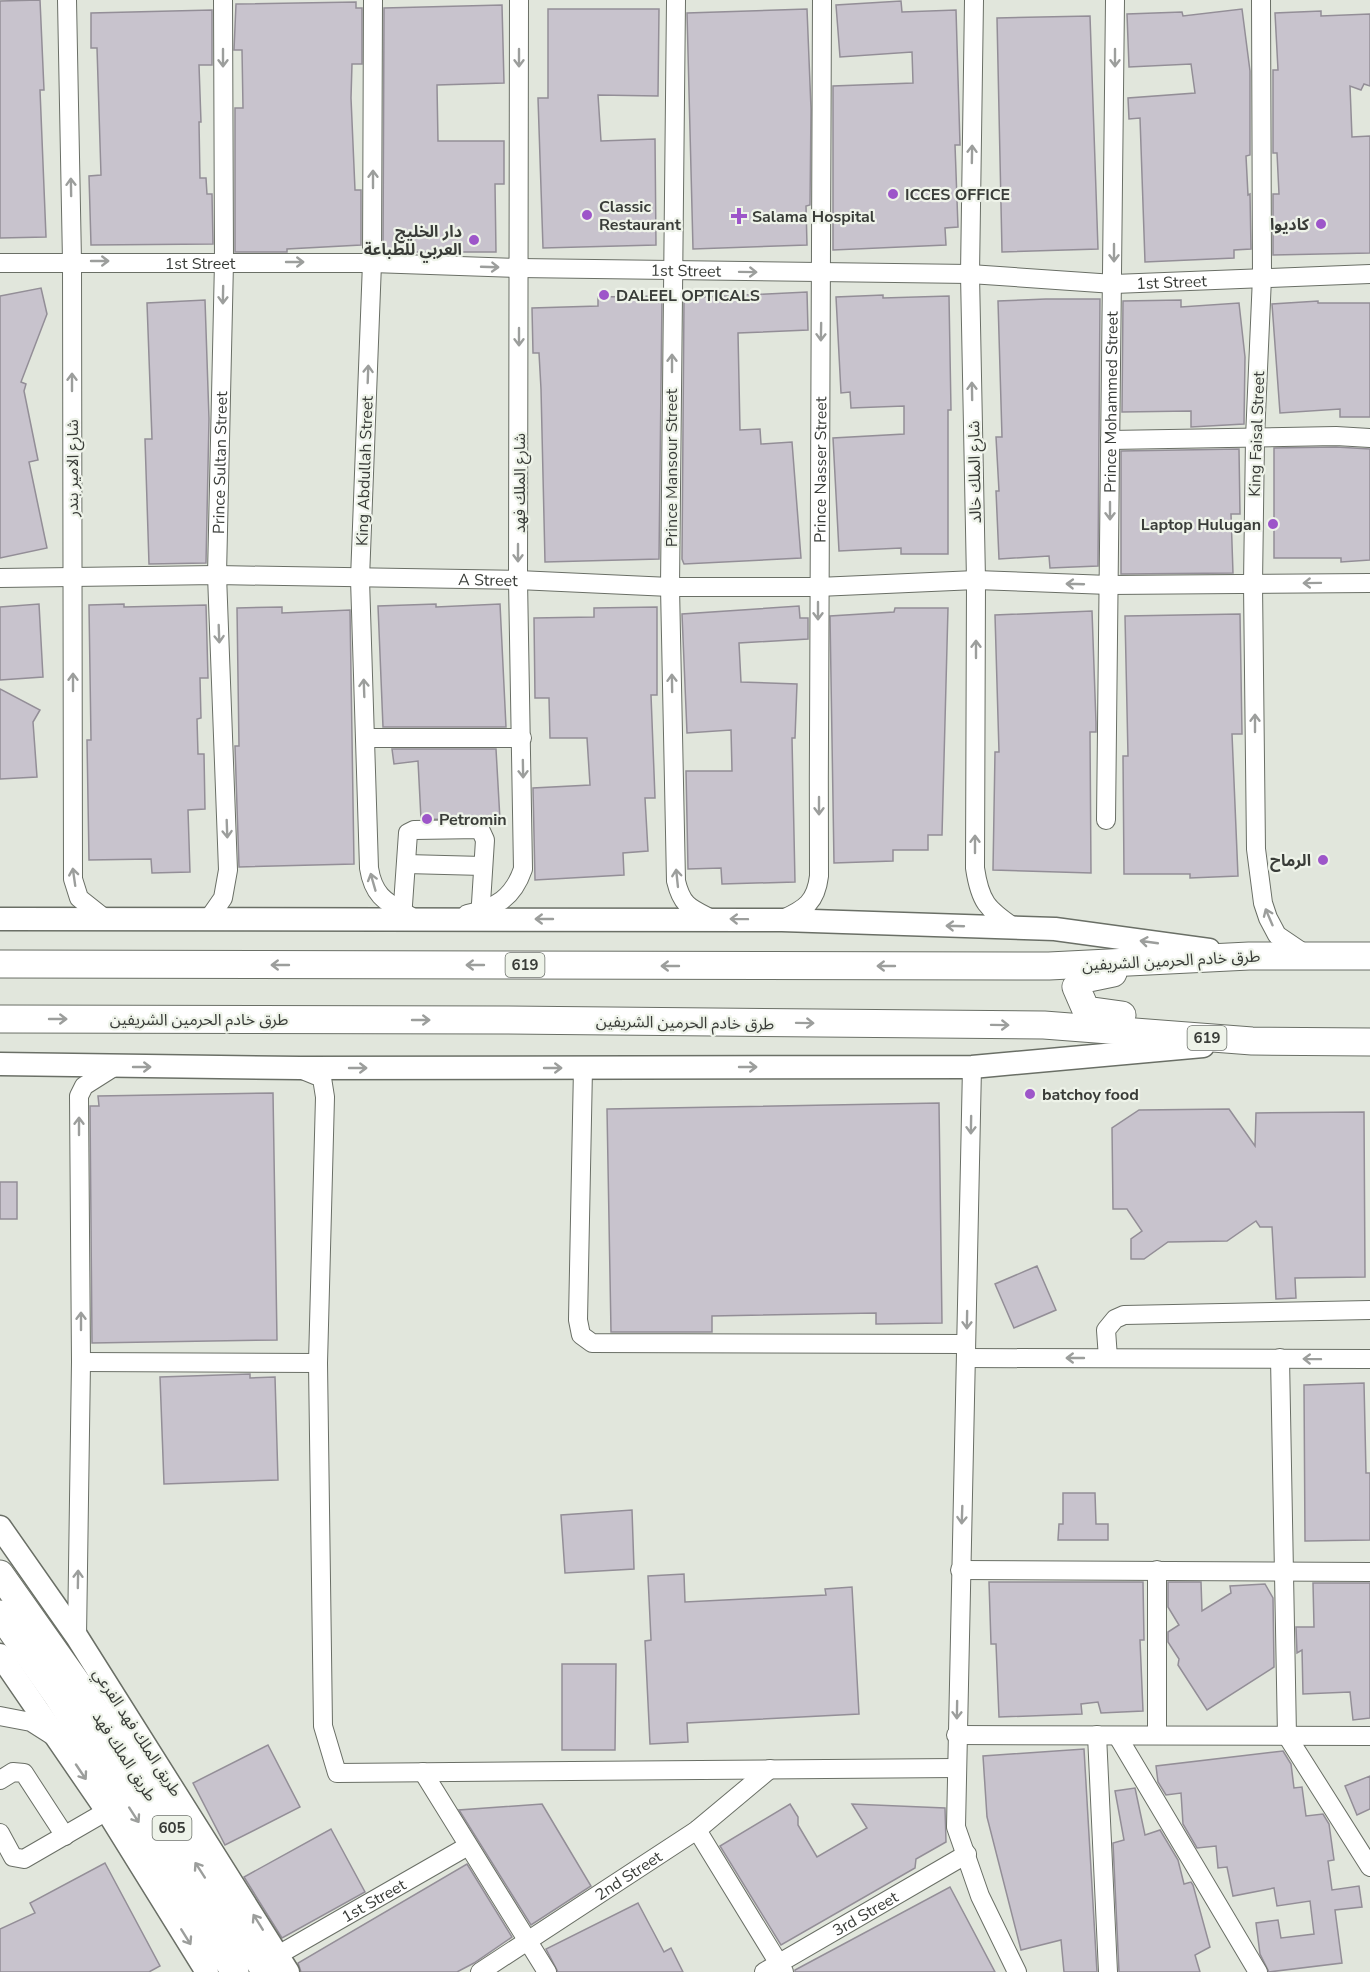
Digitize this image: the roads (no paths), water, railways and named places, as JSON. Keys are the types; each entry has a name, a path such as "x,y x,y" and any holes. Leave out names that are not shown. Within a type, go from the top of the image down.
{"highway":[{"name":"طرق خادم الحرمين الشريفين","path":"0,964 1049,966 1249,956 1369,955"},
{"path":"1181,959 1152,970 1100,975 1084,979 1076,987 1086,1010 1160,1020 1370,1023"},
{"name":"طرق خادم الحرمين الشريفين","path":"0,1019 518,1020 1044,1026 1252,1041 1370,1042"},
{"name":"طريق الملك فهد","path":"0,1574 235,1972"},
{"name":"طريق الملك فهد","path":"0,1614 67,1689 278,1966"}],"main road":[{"path":"0,919 207,921 406,916 447,919 480,915 782,920 1055,929 1249,956"},
{"path":"0,1064 300,1068 972,1067 1252,1041"},
{"path":"0,1057 57,1065"},
{"name":"طريق الملك فهد الفرعي","path":"0,1527 77,1637 278,1966"},
{"path":"0,1656 107,1811 207,1972"}],"street":[{"name":"شارع الامير بندر","path":"68,0 72,261 73,879 79,898 108,921"},
{"name":"Prince Sultan Street","path":"207,921 223,898 228,870 217,575 224,262 223,0"},
{"name":"King Abdullah Street","path":"373,0 372,262 360,579 365,738 372,881 379,897 406,916"},
{"name":"شارع الملك فهد","path":"480,915 509,896 518,884 523,869 518,580 519,0"},
{"name":"Prince Mansour Street","path":"676,0 670,587 676,881 682,900 687,906 712,919"},
{"name":"Prince Nasser Street","path":"782,920 809,905 818,883 822,0"},
{"name":"شارع الملك خالد","path":"974,0 970,274 976,580 975,868 984,902 991,912 1014,928"},
{"name":"Prince Mohammed Street","path":"1106,811 1114,284 1115,0"},
{"name":"King Faisal Street","path":"1261,0 1262,277 1255,438 1253,584 1256,849 1260,887 1268,918 1277,935 1309,956"},
{"name":"1st Street","path":"0,262 372,262 519,268 822,274 970,274 1114,284 1370,274"},
{"path":"1110,441 1370,438"},
{"name":"A Street","path":"0,578 217,575 518,580 670,587 818,587 976,580 1109,585 1370,583"},
{"path":"365,738 522,738"},
{"path":"406,916 408,833 414,830 480,830 485,840 480,915"},
{"path":"406,864 483,866"},
{"path":"77,1637 81,1362 79,1096 84,1086 114,1067"},
{"path":"972,1067 956,1735 956,1827 980,1896 1017,1972"},
{"path":"300,1068 322,1078 325,1096 318,1363 323,1726 338,1773 956,1768"},
{"path":"583,1068 579,1320 581,1335 592,1342 966,1351 1108,1358 1370,1359"},
{"path":"1108,1358 1106,1330 1114,1319 1124,1315 1370,1310"},
{"path":"1280,1358 1287,1736 1370,1867"},
{"path":"81,1362 318,1363"},
{"path":"960,1570 1370,1572"},
{"path":"1156,1735 1157,1570"},
{"path":"0,1716 31,1722 60,1741"},
{"path":"956,1735 1370,1736"},
{"path":"1097,1735 1108,1972"},
{"path":"1118,1737 1258,1972"},
{"name":"2nd Street","path":"480,1972 697,1830 770,1769"},
{"path":"0,1779 13,1772 24,1773 65,1836"},
{"path":"423,1772 526,1942 547,1972"},
{"path":"0,1833 13,1857 18,1860 24,1859 107,1811"},
{"path":"697,1830 776,1969"},
{"name":"1st Street","path":"278,1966 468,1846"},
{"name":"3rd Street","path":"776,1969 967,1854"}],"place":[{"name":"ICCES OFFICE","path":"893,194"},
{"name":"Classic Restaurant","path":"587,215"},
{"name":"Salama Hospital","path":"739,216"},
{"name":"كاديوا","path":"1321,224"},
{"name":"دار الخليج العربي للطباعة","path":"474,240"},
{"name":"DALEEL OPTICALS","path":"604,295"},
{"name":"Laptop Hulugan","path":"1273,524"},
{"name":"Petromin","path":"427,819"},
{"name":"الرماح","path":"1323,860"},
{"name":"batchoy food","path":"1030,1094"}]}
